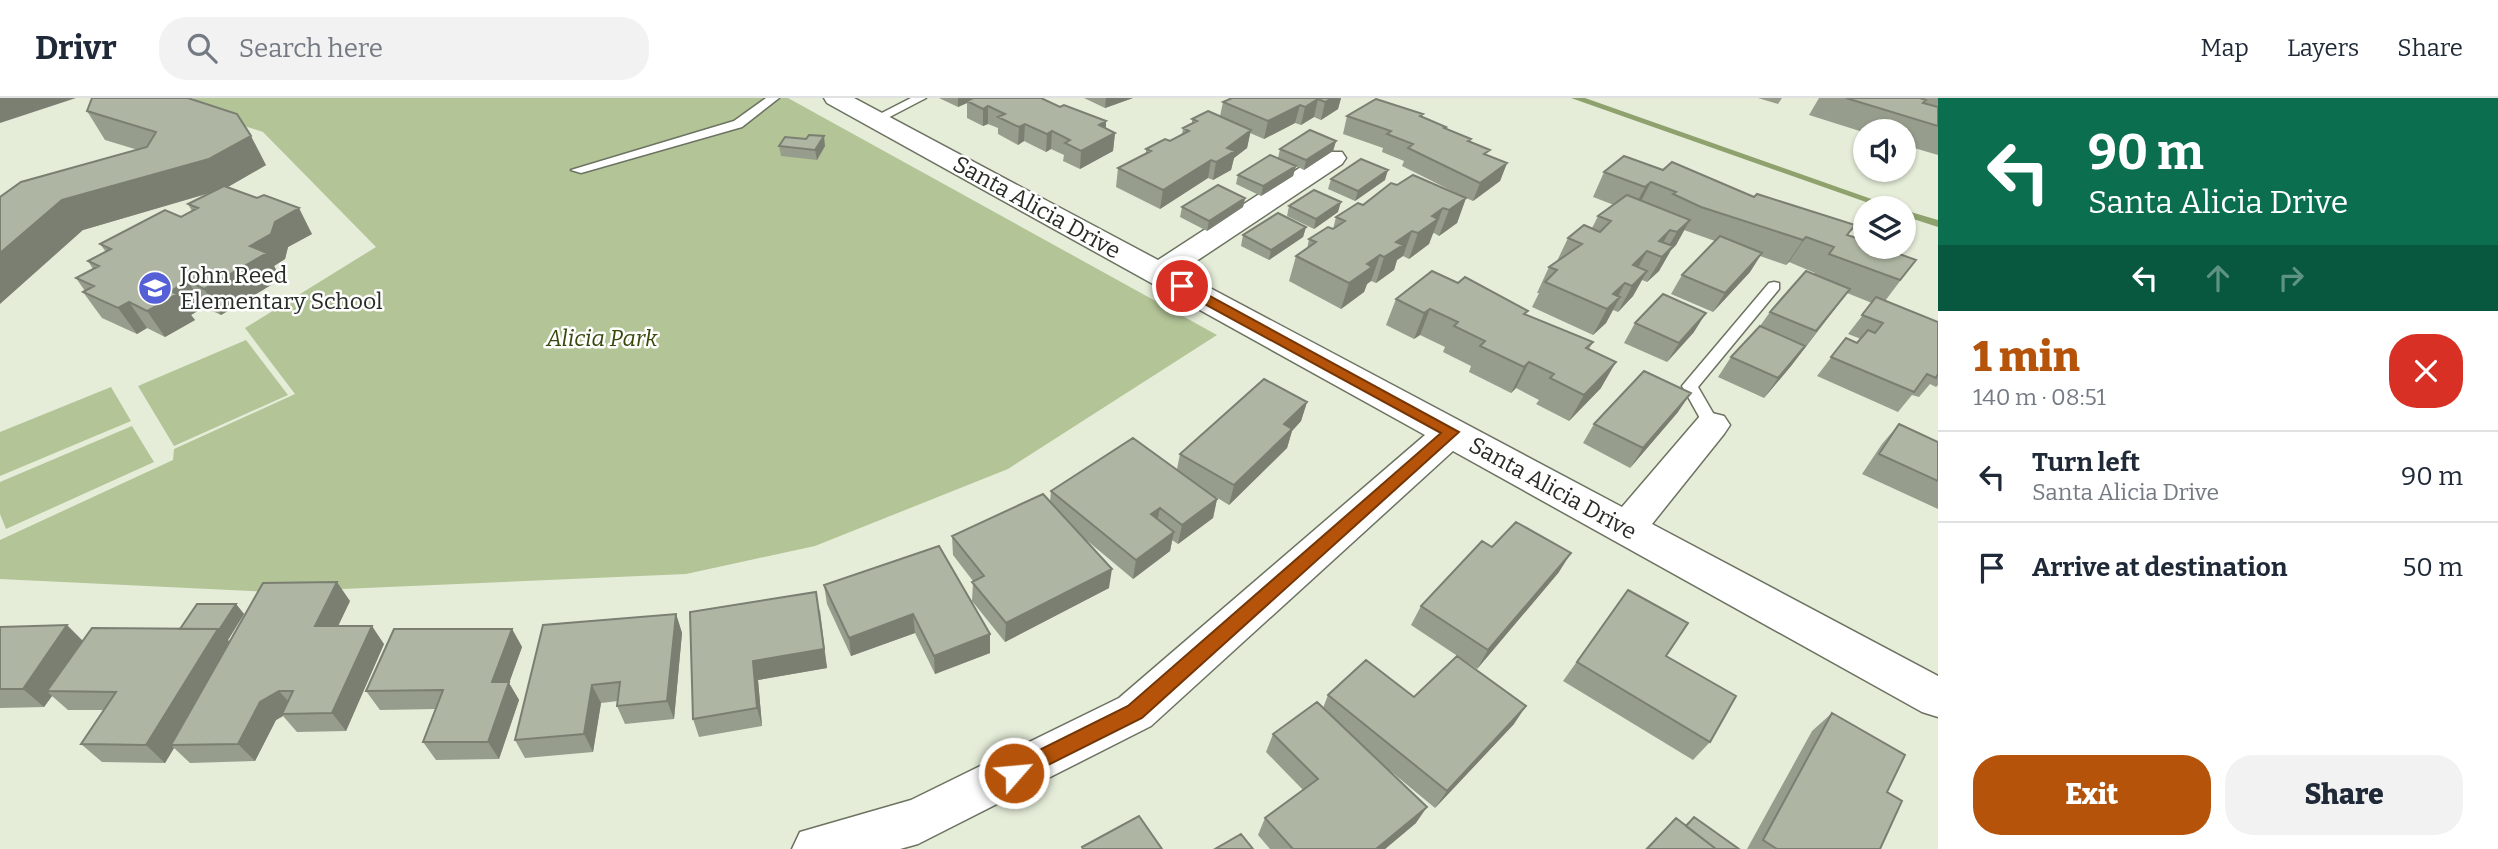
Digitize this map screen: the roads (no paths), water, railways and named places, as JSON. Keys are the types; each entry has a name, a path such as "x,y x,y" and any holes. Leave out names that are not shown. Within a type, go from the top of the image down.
{"street":[{"name":"Santa Alicia Drive","path":"836,98 1938,698"},
{"path":"1158,273 1333,158"},
{"path":"1626,529 1712,425"},
{"path":"817,849 918,821 1135,712 1452,432"}],"lane":[{"path":"577,170 738,124 773,98"},
{"path":"876,119 920,98"},
{"path":"1712,425 1709,415 1692,394 1690,386 1774,286"}],"waterway":[{"path":"1576,98 1858,196"},
{"path":"1916,217 1938,224"}],"place":[{"name":"John Reed Elementary School","path":"155,288"}],"park label":[{"name":"Alicia Park","path":"602,338"}]}
